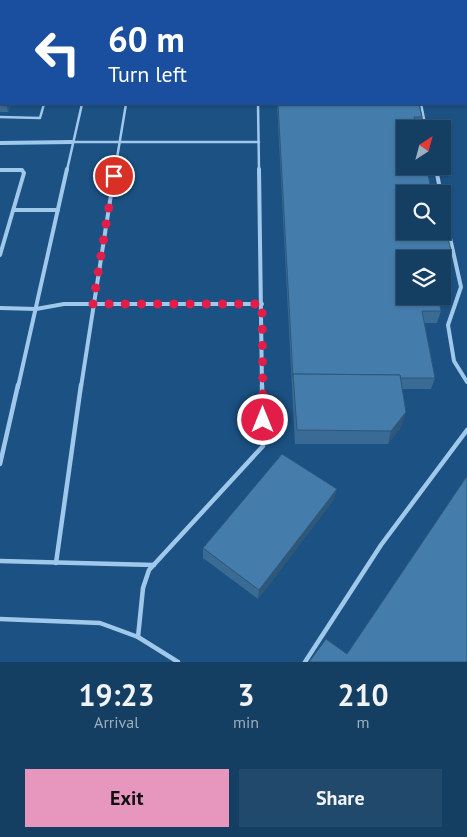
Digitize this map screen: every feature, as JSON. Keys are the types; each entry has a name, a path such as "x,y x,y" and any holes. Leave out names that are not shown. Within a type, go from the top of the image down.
{"street":[{"path":"0,143 72,142"}],"lane":[{"path":"0,117 40,118 44,105"},
{"path":"0,464 2,447 36,308 82,105"},
{"path":"56,563 93,304 126,105"},
{"path":"138,637 143,588 149,570 263,446 258,105"},
{"path":"421,105 424,120"},
{"path":"72,142 259,142"},
{"path":"0,170 22,170 24,173 14,210 2,242 0,255"},
{"path":"14,210 58,210"},
{"path":"451,240 462,287 448,325 454,360 467,382"},
{"path":"0,308 36,308 64,304 262,304"},
{"path":"305,662 381,545 467,430"},
{"path":"0,561 154,565"},
{"path":"0,619 100,624 138,637 178,662"}],"building":[{"path":"278,105 419,105 422,117 414,117 415,120 396,120 396,175 428,175 430,184 435,185 396,185 396,240 448,240 451,250 396,250 396,305 440,305 441,311 422,311 435,378 401,378 400,375 293,374 293,377"},
{"path":"293,374 400,375 406,412 391,431 297,430"},
{"path":"282,454 337,489 259,590 203,548"},
{"path":"467,476 467,662 309,662 326,639 347,654"}],"route":[{"path":"114,176 93,304 262,304 263,420"}]}
